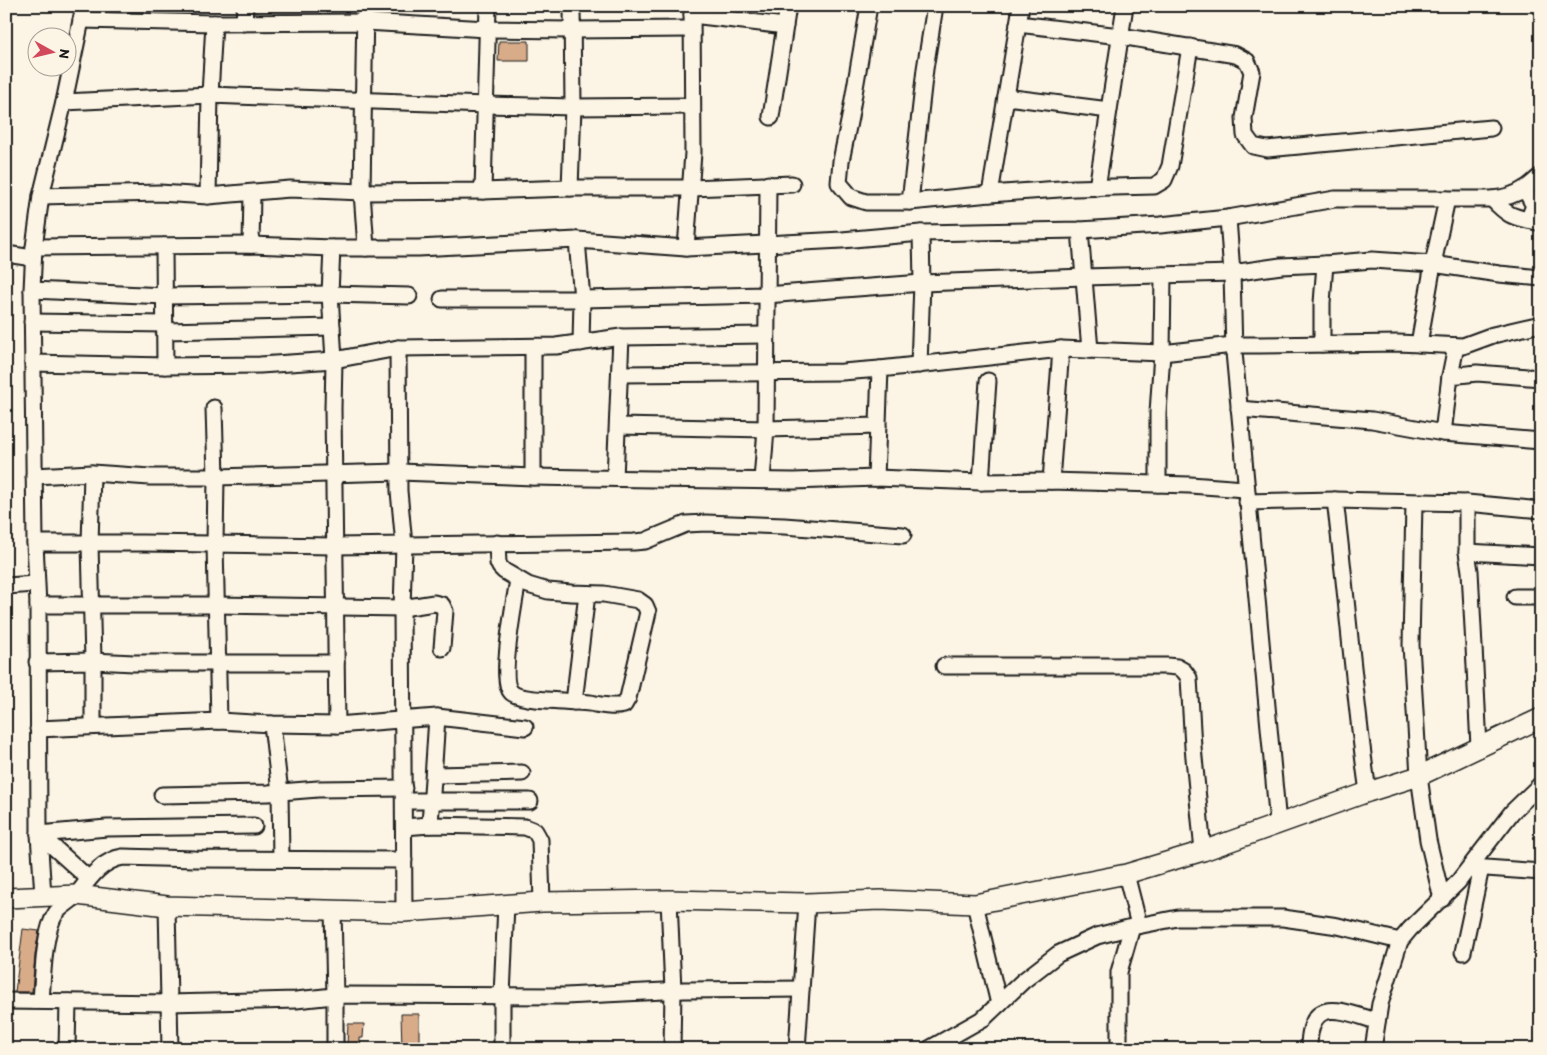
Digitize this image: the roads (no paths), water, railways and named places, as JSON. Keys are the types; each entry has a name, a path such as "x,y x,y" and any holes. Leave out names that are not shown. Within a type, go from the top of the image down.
{"main road":[{"path":"6,898 77,895 168,906 404,912 542,902 669,900 807,903 880,900 975,904 1126,874 1203,850 1368,792 1420,776 1541,718"}],"street":[{"path":"244,24 245,6"},
{"path":"365,6 362,192 366,248"},
{"path":"483,191 488,6"},
{"path":"570,188 573,107 572,6"},
{"path":"771,117 788,6"},
{"path":"869,6 841,161 840,183 851,197 866,202 910,202 1074,188 1154,186 1164,180 1170,166 1190,47"},
{"path":"910,202 934,6"},
{"path":"990,194 1021,6"},
{"path":"1097,188 1125,6"},
{"path":"42,896 39,834 38,605 35,543 32,290 34,252 41,196 64,102 82,13 214,23 365,22 487,29 571,30 692,17 785,26"},
{"path":"686,248 693,153 692,17"},
{"path":"208,196 210,95 214,23"},
{"path":"1018,24 1120,36 1236,55 1246,61 1252,72 1244,118 1245,135 1253,146 1267,150 1491,128"},
{"path":"64,102 210,95 573,107 692,106"},
{"path":"1006,96 1109,110"},
{"path":"6,254 164,246 440,247 577,240 686,248 842,240 922,233 1080,230 1228,218 1335,200 1492,199 1515,195 1526,189 1541,176"},
{"path":"762,480 766,429 768,184"},
{"path":"41,196 160,193 208,196 290,189 362,192 483,191 570,188 691,188 792,184"},
{"path":"1492,199 1510,216 1534,221 1537,206 1526,189"},
{"path":"251,245 252,193"},
{"path":"1419,344 1447,199"},
{"path":"1228,218 1232,273 1233,345 1278,824"},
{"path":"1080,230 1090,350"},
{"path":"919,365 922,233"},
{"path":"577,240 582,299 581,343"},
{"path":"164,246 165,366"},
{"path":"332,248 330,294 334,360 337,725"},
{"path":"442,299 582,299 766,294 922,283 1084,276 1232,273 1281,266 1372,260 1433,264 1541,278"},
{"path":"1322,344 1322,303 1325,264"},
{"path":"1158,484 1158,413 1162,353 1163,275"},
{"path":"32,290 164,296 330,294 409,296"},
{"path":"32,322 165,327 332,327"},
{"path":"620,374 842,372 1061,349 1162,353 1233,345 1419,344 1463,346 1493,335 1541,324"},
{"path":"33,363 165,366 260,365 334,360 398,348 534,347 622,337 766,335"},
{"path":"615,478 622,337"},
{"path":"1443,433 1450,376 1456,346"},
{"path":"533,477 534,347"},
{"path":"398,348 399,491 404,545 402,608 404,912"},
{"path":"1051,481 1061,349"},
{"path":"876,478 880,369"},
{"path":"1450,376 1477,373 1541,378"},
{"path":"981,482 988,381"},
{"path":"214,408 219,722"},
{"path":"1239,409 1372,420 1443,433 1541,441"},
{"path":"618,426 766,429 878,426"},
{"path":"34,476 92,473 150,477 216,477 399,472 533,477 762,480 876,478 981,482 1051,481 1158,484 1246,495 1467,504 1541,510"},
{"path":"92,473 90,544 93,726"},
{"path":"1335,500 1361,745 1368,792"},
{"path":"1414,503 1411,645 1420,776 1428,840 1442,899"},
{"path":"1467,504 1467,552 1470,571 1479,747"},
{"path":"35,543 335,546 634,542 645,540 686,524 706,523 903,534"},
{"path":"497,543 500,567 528,585 548,590 604,594 638,600 645,605 648,612 631,688 624,706 616,707 520,696 514,695 509,691 506,684 506,663 518,580"},
{"path":"1467,552 1541,556"},
{"path":"6,586 36,584"},
{"path":"574,702 586,594"},
{"path":"1515,597 1541,597"},
{"path":"38,605 402,608 434,603 442,605 445,611 442,648"},
{"path":"37,662 93,661 134,664 336,663"},
{"path":"944,666 1167,666 1177,667 1184,671 1189,678 1191,692 1192,747 1203,850"},
{"path":"38,729 219,722 337,725 437,717 525,727"},
{"path":"430,825 437,717"},
{"path":"272,724 280,792 281,859"},
{"path":"434,775 522,773"},
{"path":"1373,1049 1380,1004 1400,941 1475,867 1512,812 1541,784"},
{"path":"162,795 280,792 318,788 404,794 432,802 530,801"},
{"path":"39,834 107,828 254,826"},
{"path":"404,826 525,827 535,831 540,840 542,902"},
{"path":"39,834 89,879"},
{"path":"41,1001 49,930 56,913 77,895 89,879 113,859 123,857 404,860"},
{"path":"1475,867 1541,872"},
{"path":"1463,952 1475,867"},
{"path":"1119,1049 1119,972 1136,926 1126,874"},
{"path":"669,900 673,990 672,1049"},
{"path":"797,1049 807,903"},
{"path":"502,1049 506,904"},
{"path":"975,904 999,1004"},
{"path":"168,906 170,1049"},
{"path":"333,910 334,1049"},
{"path":"929,1049 984,1018 1023,981 1058,954 1096,936 1136,926 1178,918 1283,918 1338,926 1400,941"},
{"path":"6,1001 169,1003 296,1000 335,996 565,996 673,990 801,989"},
{"path":"67,1049 68,1002"},
{"path":"1308,1049 1313,1020 1319,1014 1329,1010 1339,1010 1378,1021"}]}
